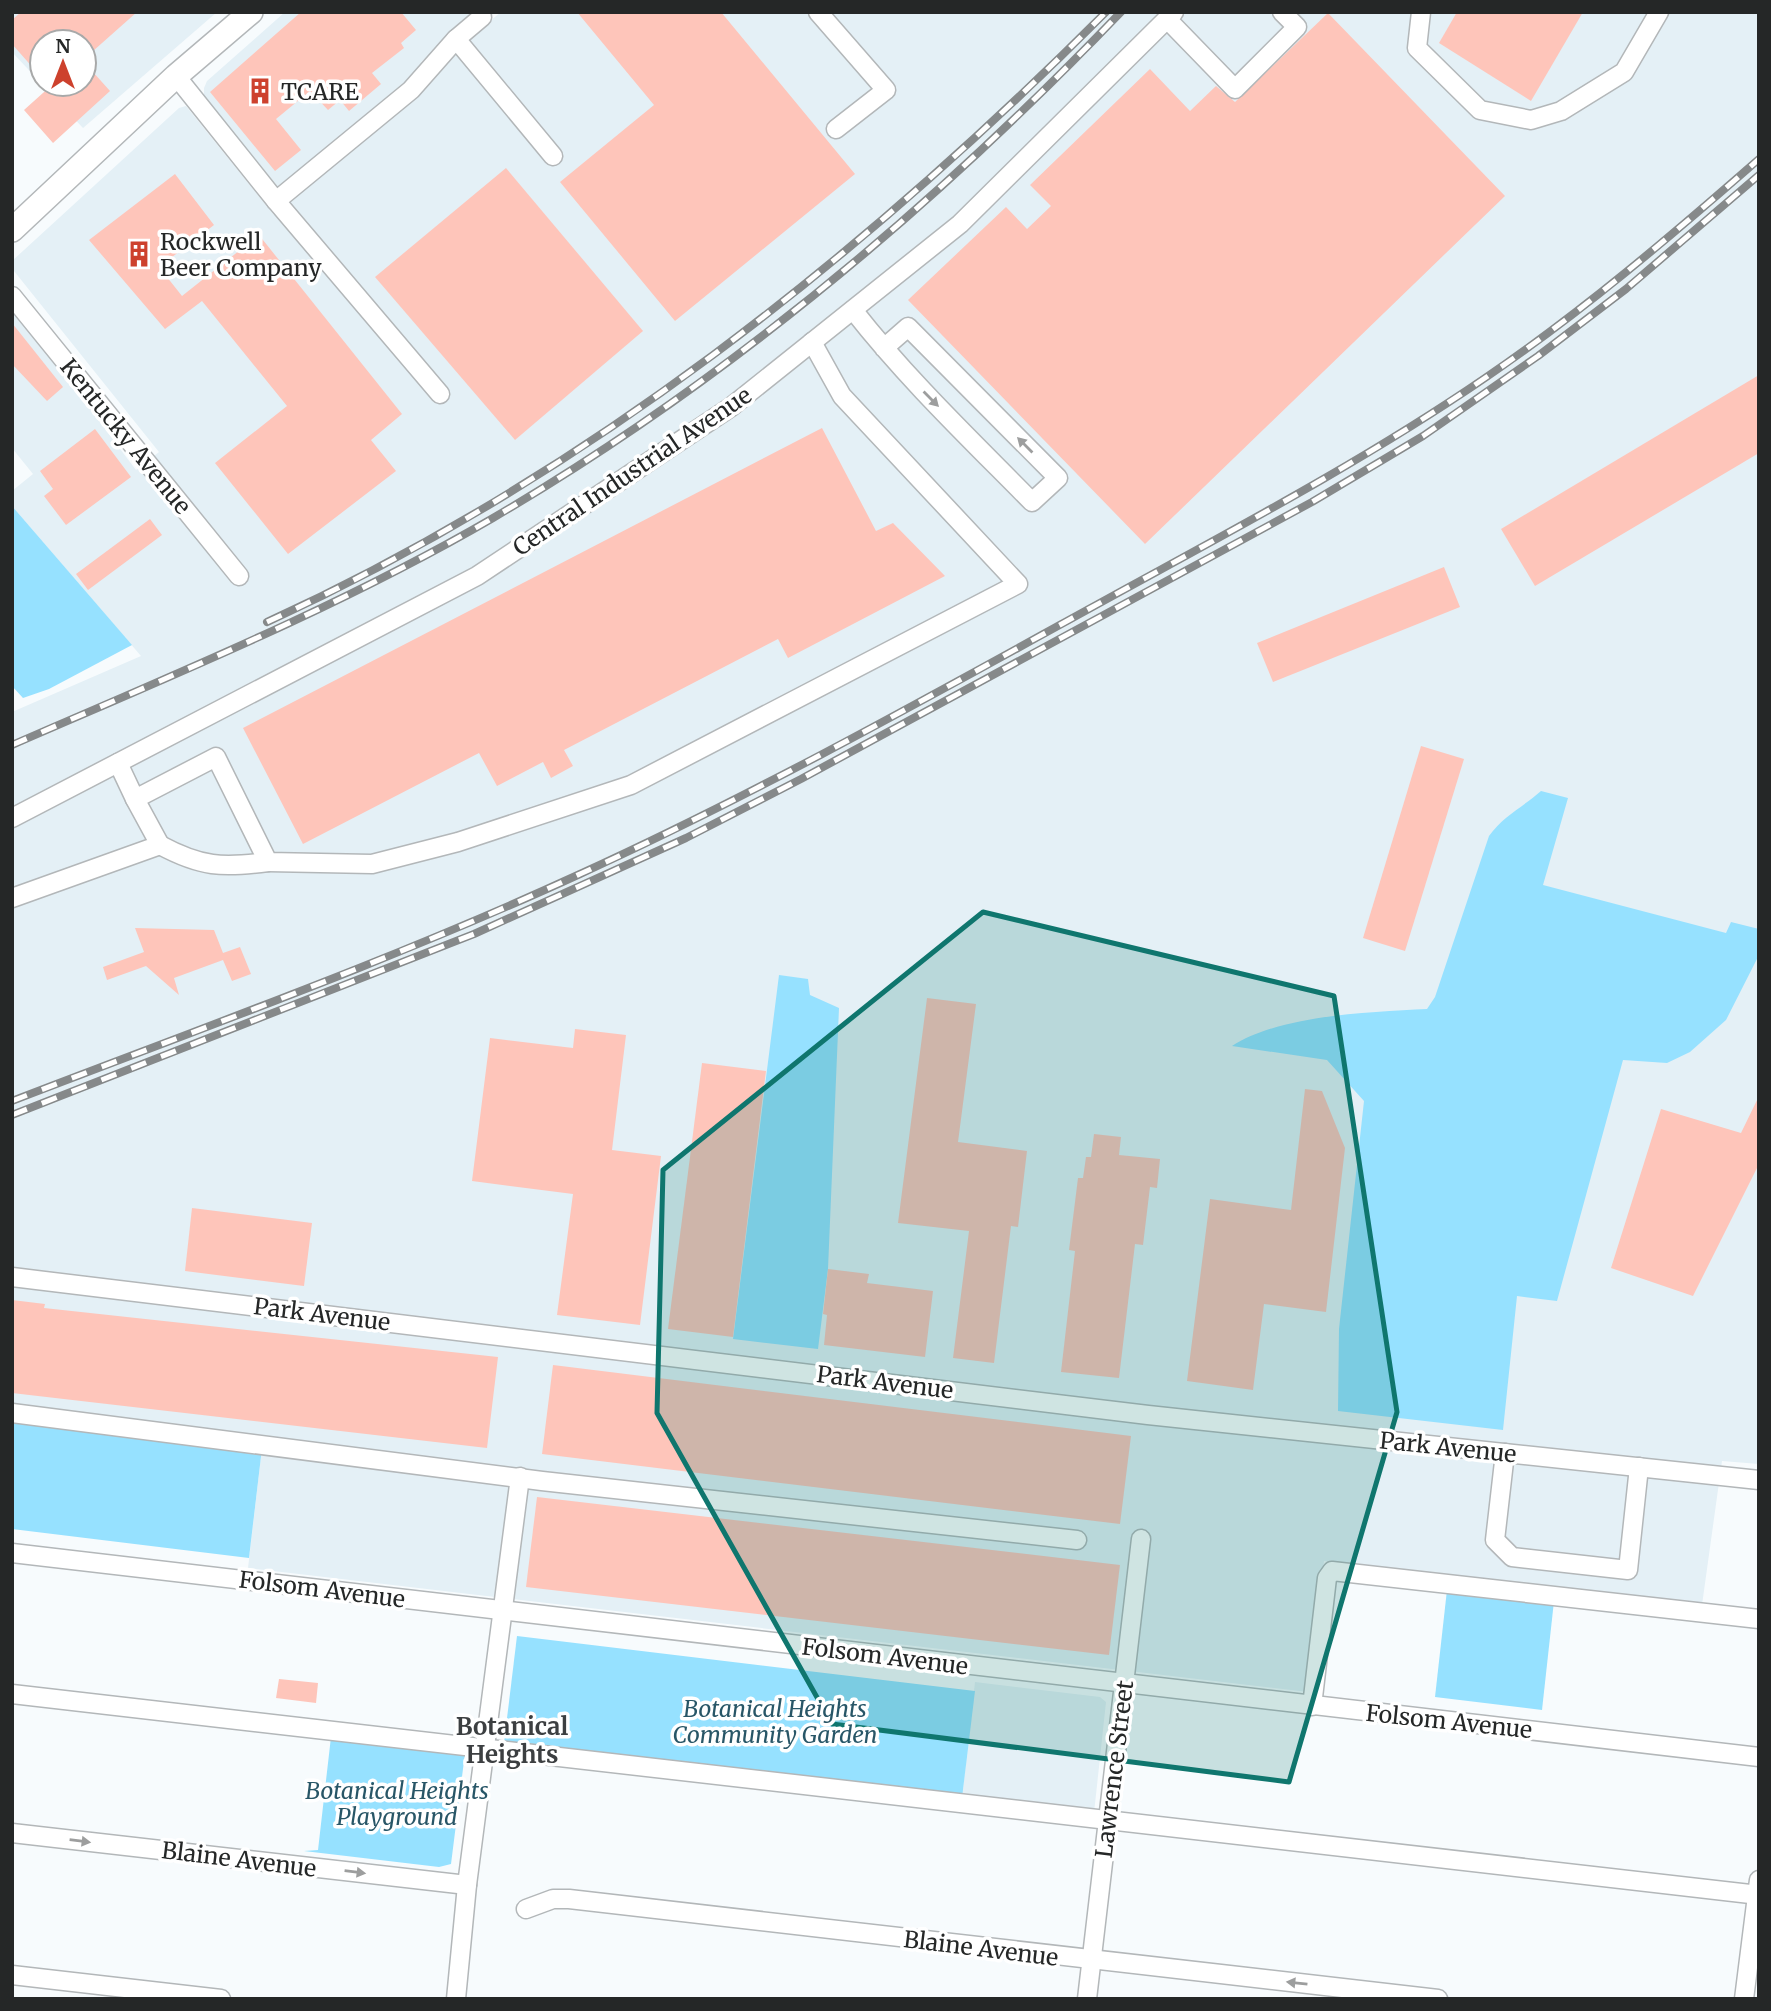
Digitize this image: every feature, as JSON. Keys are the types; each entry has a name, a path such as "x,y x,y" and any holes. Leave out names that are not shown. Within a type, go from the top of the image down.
{"main road":[{"path":"12,230 176,76 251,12"}],"street":[{"path":"818,12 886,90 836,129"},
{"path":"1170,15 1235,89 1297,27 1282,12"},
{"path":"1421,12 1417,48 1480,110 1531,120 1561,111 1624,72 1659,12"},
{"path":"276,201 411,90 456,39 483,14"},
{"name":"Central Industrial Avenue","path":"12,818 477,576 731,407 960,224 1170,15"},
{"path":"456,39 553,156"},
{"path":"176,76 276,201 440,394"},
{"name":"Kentucky Avenue","path":"12,296 239,576"},
{"path":"853,310 884,348 1032,502 1058,478 908,327 884,348"},
{"path":"118,762 160,845 190,861 213,865 268,862 372,864 458,842 631,785 1018,584 842,396 812,342"},
{"path":"135,799 216,757 268,862"},
{"path":"12,898 160,845"},
{"name":"Park Avenue","path":"12,1277 1148,1415 1759,1480"},
{"path":"12,1413 520,1477 1077,1540"},
{"path":"1505,1453 1495,1540 1499,1547 1512,1557 1628,1570 1639,1467"},
{"path":"456,1999 467,1885 520,1477"},
{"name":"Lawrence Street","path":"1087,1999 1141,1539"},
{"name":"Folsom Avenue","path":"12,1553 1759,1757"},
{"path":"1312,1706 1327,1577 1332,1570 1759,1619"},
{"path":"12,1694 1758,1890 1744,1999"},
{"name":"Blaine Avenue","path":"12,1833 467,1885"},
{"name":"Blaine Avenue","path":"526,1909 553,1899 569,1899 1438,1999"},
{"path":"12,1975 221,1999"}],"highlighted area":[{"path":"983,912 1334,996 1397,1412 1289,1782 832,1724 657,1413 663,1170"}],"shaded area":[{"path":"12,12 217,12 83,128 55,98 98,98 98,28 28,28 28,69 12,52"},
{"path":"285,12 481,12 421,62 428,72 501,12 1759,12 1759,1464 1722,1461 1702,1605 1324,1561 1308,1692 248,1568 262,1448 12,1418 12,712 141,656 12,506 12,491 33,474 12,448 12,306 136,470 159,452 14,271 12,261 179,108 186,106 274,215 291,203 204,96 207,81"},
{"path":"975,1682 1100,1697 1106,1702 1094,1813 962,1798"}],"green space":[{"path":"12,506 132,645 49,689 23,698 12,686"},
{"path":"1541,791 1568,798 1543,885 1726,933 1731,922 1759,929 1759,955 1726,1020 1690,1052 1667,1063 1623,1060 1557,1301 1517,1296 1503,1430 1338,1411 1339,1329 1364,1101 1327,1060 1232,1046 1252,1036 1300,1021 1427,1009 1435,997 1489,836 1507,817"},
{"path":"779,975 808,979 810,995 839,1008 828,1269 818,1349 733,1339"},
{"path":"12,1418 262,1448 249,1558 12,1529"},
{"path":"1447,1590 1554,1601 1542,1710 1435,1697"},
{"name":"Botanical Heights Community Garden","path":"517,1636 975,1691 962,1798 504,1743"},
{"name":"Botanical Heights Playground","path":"331,1737 465,1753 451,1864 439,1867 304,1851 318,1850"}],"building":[{"path":"21,12 137,12 98,47 98,28 28,28 28,62 12,44 12,20"},
{"name":"TCARE","path":"301,12 401,12 416,30 401,43 404,48 372,73 381,84 349,111 340,100 328,110 310,91 276,119 301,150 275,171 210,92"},
{"path":"577,12 721,12 855,174 675,321 560,182 654,105"},
{"path":"1457,12 1583,12 1531,101 1439,43"},
{"path":"1328,13 1505,196 1145,544 908,300 1006,207 1027,229 1051,206 1030,185 1150,69 1190,111 1216,86 1235,102"},
{"path":"98,78 110,91 53,143 24,110 37,98 98,98"},
{"path":"506,168 643,331 515,440 375,277"},
{"path":"175,174 214,225 159,267 182,296 259,235 402,414 371,440 396,471 288,554 215,463 287,406 202,301 165,329 89,240"},
{"path":"12,323 63,387 47,401 12,364"},
{"path":"1759,375 1759,453 1535,586 1501,529"},
{"path":"822,428 876,531 893,523 945,576 788,658 778,639 564,750 573,766 551,778 543,762 497,786 479,753 303,844 243,728"},
{"path":"95,429 131,477 66,525 44,496 53,489 40,471"},
{"path":"150,519 162,535 88,590 76,574"},
{"path":"1444,567 1460,607 1273,682 1257,643"},
{"path":"1421,746 1464,759 1405,951 1363,938"},
{"path":"135,928 214,930 223,953 240,947 251,974 232,981 223,960 174,978 179,995 146,966 107,980 103,967 144,952"},
{"path":"927,998 976,1004 958,1142 1027,1151 1018,1227 1011,1226 994,1363 953,1358 969,1231 898,1223"},
{"path":"575,1029 626,1035 612,1150 661,1156 640,1325 557,1315 573,1194 472,1181 490,1038 573,1048"},
{"path":"702,1063 766,1071 733,1337 668,1329"},
{"path":"1305,1089 1322,1091 1345,1148 1326,1312 1264,1304 1253,1390 1187,1381 1210,1199 1291,1210"},
{"path":"1759,1096 1759,1164 1693,1296 1611,1268 1661,1109 1741,1133"},
{"path":"1094,1134 1121,1137 1119,1155 1160,1159 1157,1188 1150,1187 1143,1245 1135,1244 1119,1378 1061,1372 1075,1251 1069,1250 1078,1178 1083,1178 1086,1157 1091,1157"},
{"path":"192,1208 312,1223 304,1286 185,1271"},
{"path":"828,1269 869,1274 867,1283 933,1291 925,1357 824,1345 827,1315 823,1314"},
{"path":"12,1300 45,1304 44,1308 498,1357 487,1448 12,1393"},
{"path":"553,1365 1131,1436 1120,1524 542,1454"},
{"path":"537,1497 1120,1565 1109,1655 526,1587"},
{"path":"279,1679 318,1683 316,1703 276,1698"}],"railway":[{"path":"267,622 384,564 497,500 607,430 713,355 816,275 916,191 1106,12"},
{"path":"12,745 256,638 376,581 493,518 579,465 663,409 825,286 977,153 1121,12"},
{"path":"12,1101 298,992 510,905 645,844 899,713 1289,499 1437,410 1521,353 1591,300 1759,159"},
{"path":"12,1115 474,934 686,838 801,779 1312,502 1423,436 1538,356 1626,289 1759,175"}],"place":[{"name":"TCARE","path":"260,91"},
{"name":"Rockwell Beer Company","path":"139,254"}],"district":[{"name":"Botanical Heights","path":"512,1740"}]}
